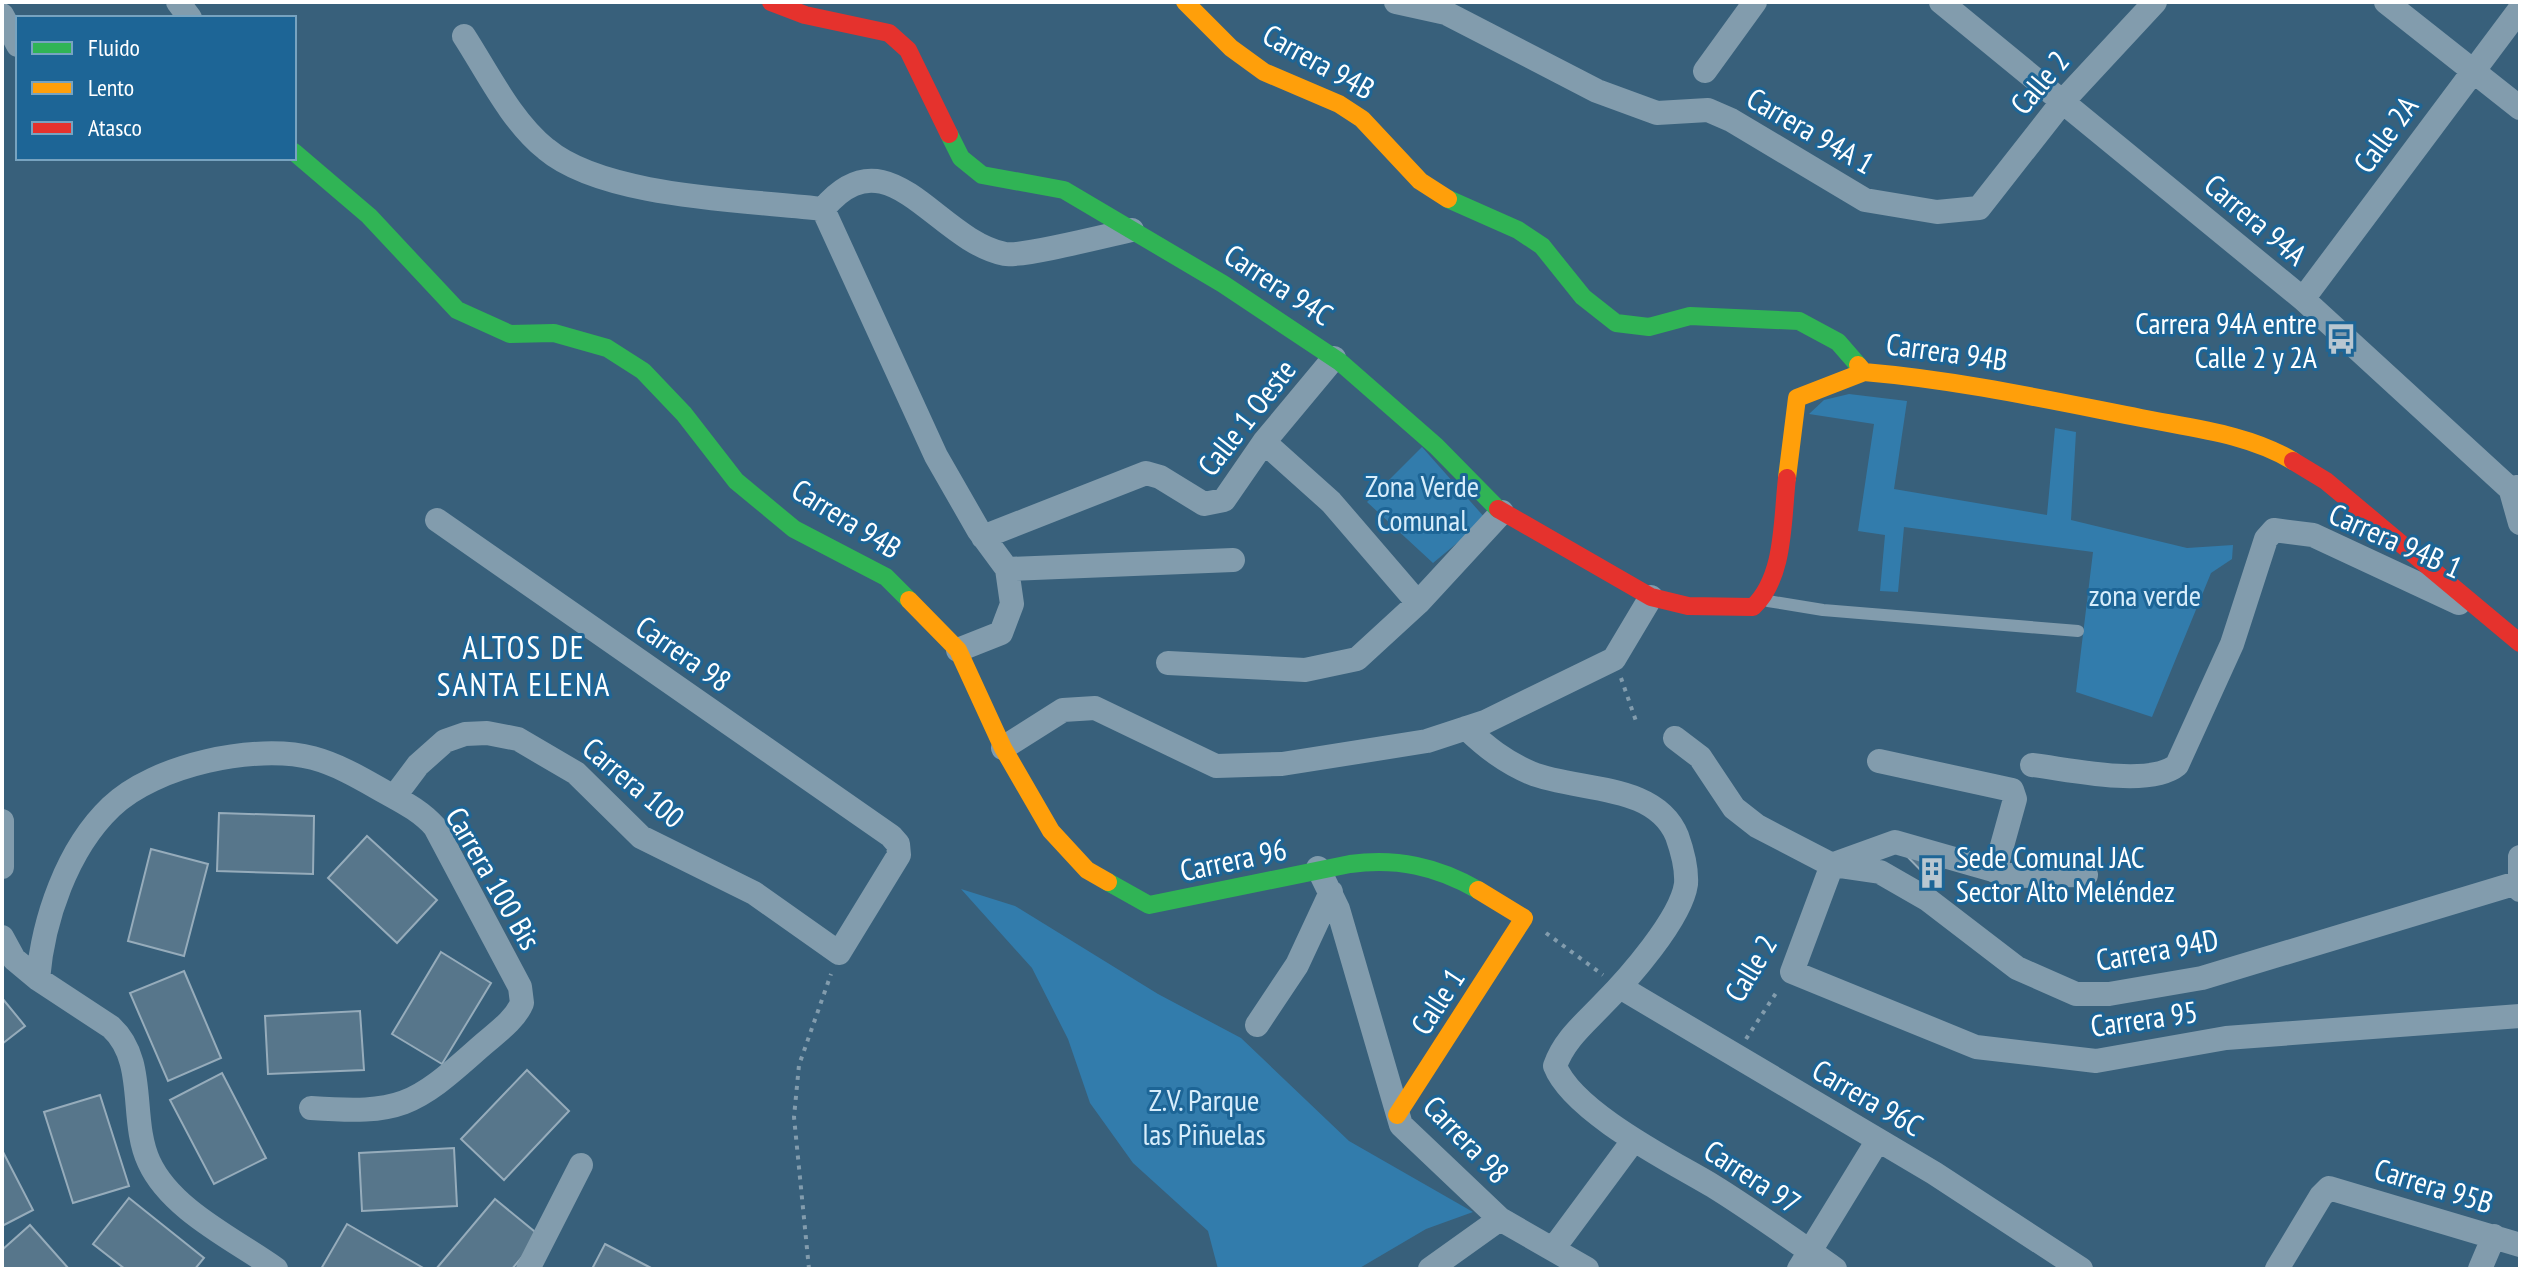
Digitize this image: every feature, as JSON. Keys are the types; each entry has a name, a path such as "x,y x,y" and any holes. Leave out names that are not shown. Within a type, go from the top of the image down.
{"street":[{"name":"Carrera 94C","path":"771,2 805,15 889,33 908,50 961,158 982,175 1064,190 1223,284 1334,358 1436,446 1490,505 1651,597 1688,606 1753,607 1764,597"},
{"name":"Carrera 94B","path":"1185,2 1231,48 1264,72 1339,104 1362,119 1420,181 1454,203 1518,230 1542,246 1583,297 1616,323 1649,327 1690,316 1799,321 1838,342 1864,372 1944,379 2229,436 2279,452 2326,481 2520,643"},
{"name":"Carrera 94A 1","path":"1396,2 1446,13 1597,91 1657,113 1708,110 1720,115 1865,200 1937,212 1979,208"},
{"path":"1705,71 1755,2"},
{"name":"Carrera 94A","path":"1941,2 2303,299 2517,490"},
{"name":"Calle 2","path":"1979,208 2063,101 2155,2"},
{"path":"2386,2 2520,108"},
{"name":"Calle 2A","path":"2303,299 2520,9"},
{"path":"2,15 16,41"},
{"path":"464,36 517,116 547,150 592,173 638,187 823,209"},
{"name":"Carrera 94B","path":"296,154 369,216 457,310 510,334 554,333 607,348 643,371 684,414 736,481 794,529 886,577 958,650"},
{"path":"823,209 841,188 864,178 886,181 978,243 1007,255 1132,230"},
{"path":"823,209 936,456 983,537 1007,569 1012,604 1001,633 958,650"},
{"name":"Calle 1 Oeste","path":"983,537 1146,473 1160,477 1204,504 1224,500 1264,442 1334,358"},
{"path":"1764,597 1776,566 1797,398 1864,372"},
{"path":"1264,442 1331,502 1418,603"},
{"path":"2517,490 2520,523"},
{"path":"1168,663 1305,670 1357,659 1418,603 1502,512"},
{"name":"Carrera 98","path":"437,520 895,839 900,849 897,861 839,953"},
{"name":"Carrera 94B 1","path":"2032,765 2146,777 2166,774 2177,765 2232,644 2266,539 2274,530 2313,535 2490,618"},
{"path":"1007,569 1233,560"},
{"path":"1003,748 1063,710 1095,708 1216,766 1282,764 1427,741 1466,728 1614,659 1651,597"},
{"name":"Carrera 96","path":"958,650 1003,748 1051,831 1087,870 1149,905 1292,877 1318,868 1370,861 1414,864 1464,881 1524,918"},
{"name":"Carrera 97","path":"1466,728 1493,754 1533,774 1650,804 1671,822 1682,849 1686,884 1676,911 1620,987 1561,1048 1555,1066 1560,1081 1633,1141 1715,1187 1804,1260 1835,1269"},
{"name":"Carrera 100","path":"394,797 418,765 445,741 475,733 518,739 576,773 641,837 754,893 839,953"},
{"name":"Carrera 94D","path":"1675,738 1700,757 1734,808 1757,826 1832,865 1880,872 1927,899 2017,968 2076,994 2109,994 2202,978 2519,886"},
{"name":"Carrera 100 Bis","path":"38,979 47,923 78,853 111,807 139,787 193,765 234,757 279,754 329,764 394,797 422,814 435,827 520,987 522,1003 515,1015 436,1087 408,1103 366,1111 311,1108"},
{"path":"1879,761 2012,790 2015,799 1995,871"},
{"path":"2,821 2,867"},
{"path":"1832,865 1895,842 2014,876 2086,875"},
{"path":"2519,886 2520,857"},
{"name":"Calle 2","path":"1792,972 1832,865"},
{"name":"Carrera 98","path":"1318,868 1331,892 1401,1125 1500,1219 1581,1268"},
{"path":"1257,1025 1297,965 1331,892"},
{"name":"Calle 1","path":"1397,1115 1524,918"},
{"path":"2,937 14,959 38,979 111,1027 125,1041 132,1060 137,1119 144,1150 166,1189 276,1269"},
{"name":"Carrera 95","path":"1792,972 1976,1047 2096,1061 2226,1038 2520,1016"},
{"name":"Carrera 96C","path":"1620,987 1878,1140 2067,1265"},
{"path":"1804,1260 1878,1140"},
{"path":"1553,1249 1633,1141"},
{"path":"528,1269 581,1165"},
{"name":"Carrera 95B","path":"2277,1269 2321,1196 2329,1188 2520,1245"},
{"path":"1430,1269 1457,1260 1500,1219"},
{"path":"2480,1269 2494,1236"}],"lane":[{"path":"1764,597 1823,610 2078,631"}],"path":[{"path":"1614,659 1636,721"},
{"path":"1524,918 1620,987"},
{"path":"809,1269 794,1117 799,1065 839,953"},
{"name":"Calle 2","path":"1736,1057 1752,1025 1792,972"}],"green space":[{"name":"zona verde","path":"1849,394 1907,401 1894,489 2047,515 2055,428 2076,432 2071,520 2187,548 2233,545 2232,559 2211,573 2152,717 2076,692 2093,552 1904,527 1898,592 1880,591 1885,535 1858,531 1874,424 1809,414 1824,400"},
{"name":"Zona Verde Comunal","path":"1422,447 1486,519 1433,563 1367,502"},
{"name":"Z.V. Parque las Piñuelas","path":"961,889 1015,906 1158,994 1241,1038 1349,1141 1473,1212 1426,1229 1358,1269 1218,1269 1208,1231 1133,1163 1090,1103 1068,1039 1032,968"}],"building":[{"path":"219,813 314,816 313,874 217,871"},
{"path":"367,836 437,900 397,943 328,878"},
{"name":"Sede Comunal JAC Sector Alto Meléndez","path":"1896,845 1949,861 1934,884"},
{"path":"151,849 208,864 184,956 128,941"},
{"path":"441,952 491,983 442,1064 392,1034"},
{"path":"184,971 221,1058 168,1081 130,993"},
{"path":"2,998 25,1026 2,1044"},
{"path":"360,1011 364,1070 268,1074 265,1016"},
{"path":"527,1070 569,1111 504,1180 461,1139"},
{"path":"222,1073 266,1158 214,1184 170,1100"},
{"path":"100,1095 129,1186 73,1203 44,1112"},
{"path":"454,1148 457,1206 362,1211 359,1153"},
{"path":"2,1150 33,1210 2,1226"},
{"path":"129,1198 204,1258 195,1269 125,1269 93,1244"},
{"path":"495,1199 540,1236 512,1269 436,1269"},
{"path":"347,1224 425,1269 321,1269"},
{"path":"30,1225 69,1269 2,1269 2,1250"},
{"path":"605,1244 653,1269 592,1269"}],"traffic: fast":[{"path":"949,134 961,158 982,175 1064,190 1223,284 1340,362 1436,446 1498,509"},
{"path":"296,154 369,216 457,310 510,334 554,333 607,348 643,371 684,414 736,481 794,529 886,577 909,600"},
{"path":"1448,199 1518,230 1542,246 1583,297 1616,323 1649,327 1690,316 1799,321 1838,342 1858,365"},
{"path":"1108,882 1149,905 1350,864 1384,862 1431,870 1478,890"}],"traffic: slow":[{"path":"1185,2 1231,48 1264,72 1339,104 1362,119 1420,181 1448,199"},
{"path":"1858,365 1864,372 2003,391 2219,433 2258,444 2293,461"},
{"path":"1787,478 1797,398 1864,372"},
{"path":"909,600 958,650 1003,748 1051,831 1087,870 1108,882"},
{"path":"1397,1115 1524,918 1478,890"}],"traffic: jam":[{"path":"771,2 805,15 889,33 908,50 949,134"},
{"path":"2293,461 2326,481 2520,643"},
{"path":"1498,509 1651,597 1688,606 1753,607 1763,595 1777,564 1787,478"}],"place":[{"name":"Carrera 94A entre Calle 2 y 2A","path":"2341,339"},
{"name":"Sede Comunal JAC Sector Alto Meléndez","path":"1932,873"}],"district":[{"name":"ALTOS DE SANTA ELENA","path":"524,666"}]}
